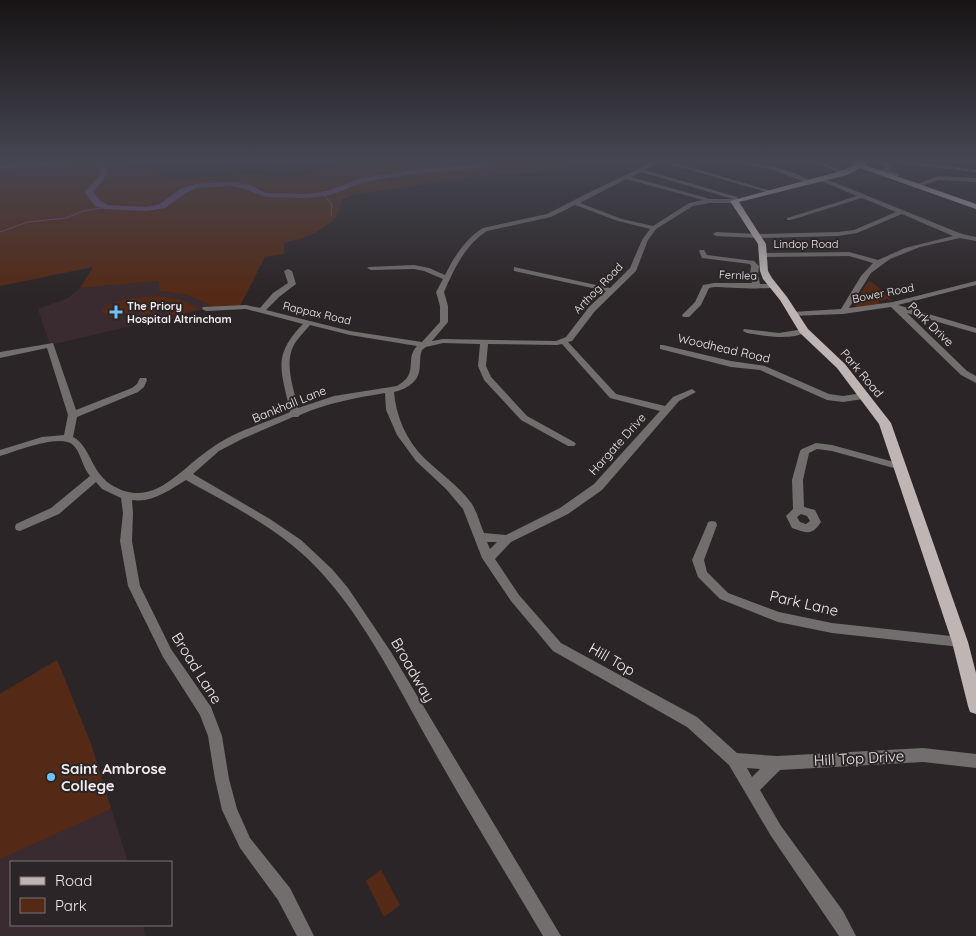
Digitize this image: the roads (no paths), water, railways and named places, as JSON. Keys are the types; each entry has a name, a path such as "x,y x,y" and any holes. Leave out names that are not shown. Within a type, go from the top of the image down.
{"main road":[{"name":"Park Road","path":"739,206 762,244 764,271 773,286 784,299 804,331 841,366 886,423 960,642 976,706"}],"street":[{"name":"Bankhall Lane","path":"126,496 142,498 157,493 186,475 216,449 239,437 314,405 334,399 399,388 412,379 415,373 418,349 424,345 444,322 444,306 440,292 447,278 478,233 485,229 549,216 568,206"},
{"path":"584,206 620,220 654,228"},
{"name":"Arthog Road","path":"564,342 570,339 592,309 636,265 645,240 654,228 686,206"},
{"path":"788,219 831,206"},
{"path":"886,206 960,236 976,239"},
{"path":"716,234 757,236 855,232 902,212"},
{"path":"843,312 868,273 878,262 898,254 960,236"},
{"path":"702,252 704,257 752,262 755,266 756,287"},
{"name":"Lindop Road","path":"764,255 849,254 878,262"},
{"path":"371,268 420,268 428,270 434,275 447,278"},
{"path":"516,269 611,290"},
{"path":"261,310 276,295 292,284 288,271"},
{"name":"Bower Road","path":"792,314 843,312 895,306 947,288 976,283"},
{"name":"Fernlea","path":"686,314 698,303 706,287 714,285 773,286"},
{"path":"895,306 976,331"},
{"name":"Park Drive","path":"895,306 964,373 976,380"},
{"name":"Rappax Road","path":"206,309 246,307 350,333 424,345"},
{"path":"294,415 287,372 287,351 291,342 308,323"},
{"path":"747,331 779,335 804,331"},
{"path":"424,345 443,340 564,342 613,396 667,410"},
{"path":"484,341 482,366 487,378 524,418 571,444"},
{"path":"0,355 50,345 72,415 68,438"},
{"name":"Woodhead Road","path":"663,347 731,364 762,368 827,397 843,399 863,396"},
{"path":"72,415 129,393 140,387 143,380"},
{"name":"Hill Top","path":"389,390 391,410 402,435 419,459 450,486 468,507 488,558 516,598 557,646 692,722 734,760 776,831 837,917 848,936"},
{"name":"Hargate Drive","path":"488,558 507,539 564,511 598,487 618,467 676,399 692,392"},
{"path":"0,453 42,440 68,438 77,443 91,471 106,486 126,496"},
{"path":"799,510 796,493 800,462 805,451 816,446 832,448 901,466"},
{"name":"Broadway","path":"186,475 288,537 310,554 343,590 376,638 553,936"},
{"path":"20,527 55,511 96,476"},
{"path":"128,513 157,493"},
{"name":"Broad Lane","path":"126,496 128,513 126,541 134,586 167,653 206,712 215,736 222,779 230,810 245,843 284,894 306,936"},
{"name":"Park Lane","path":"712,525 698,560 702,574 724,596 778,617 823,626 960,642"},
{"path":"481,537 507,539"},
{"name":"Hill Top Drive","path":"734,760 777,763 923,755 976,761"},
{"path":"751,788 777,763"}],"waterway":[{"path":"104,206 147,209 162,206"},
{"path":"331,216 332,206"},
{"path":"0,232 28,222 66,218 84,211 107,207"}],"place":[{"name":"The Priory Hospital Altrincham","path":"116,312"},
{"name":"Saint Ambrose College","path":"51,777"}]}
